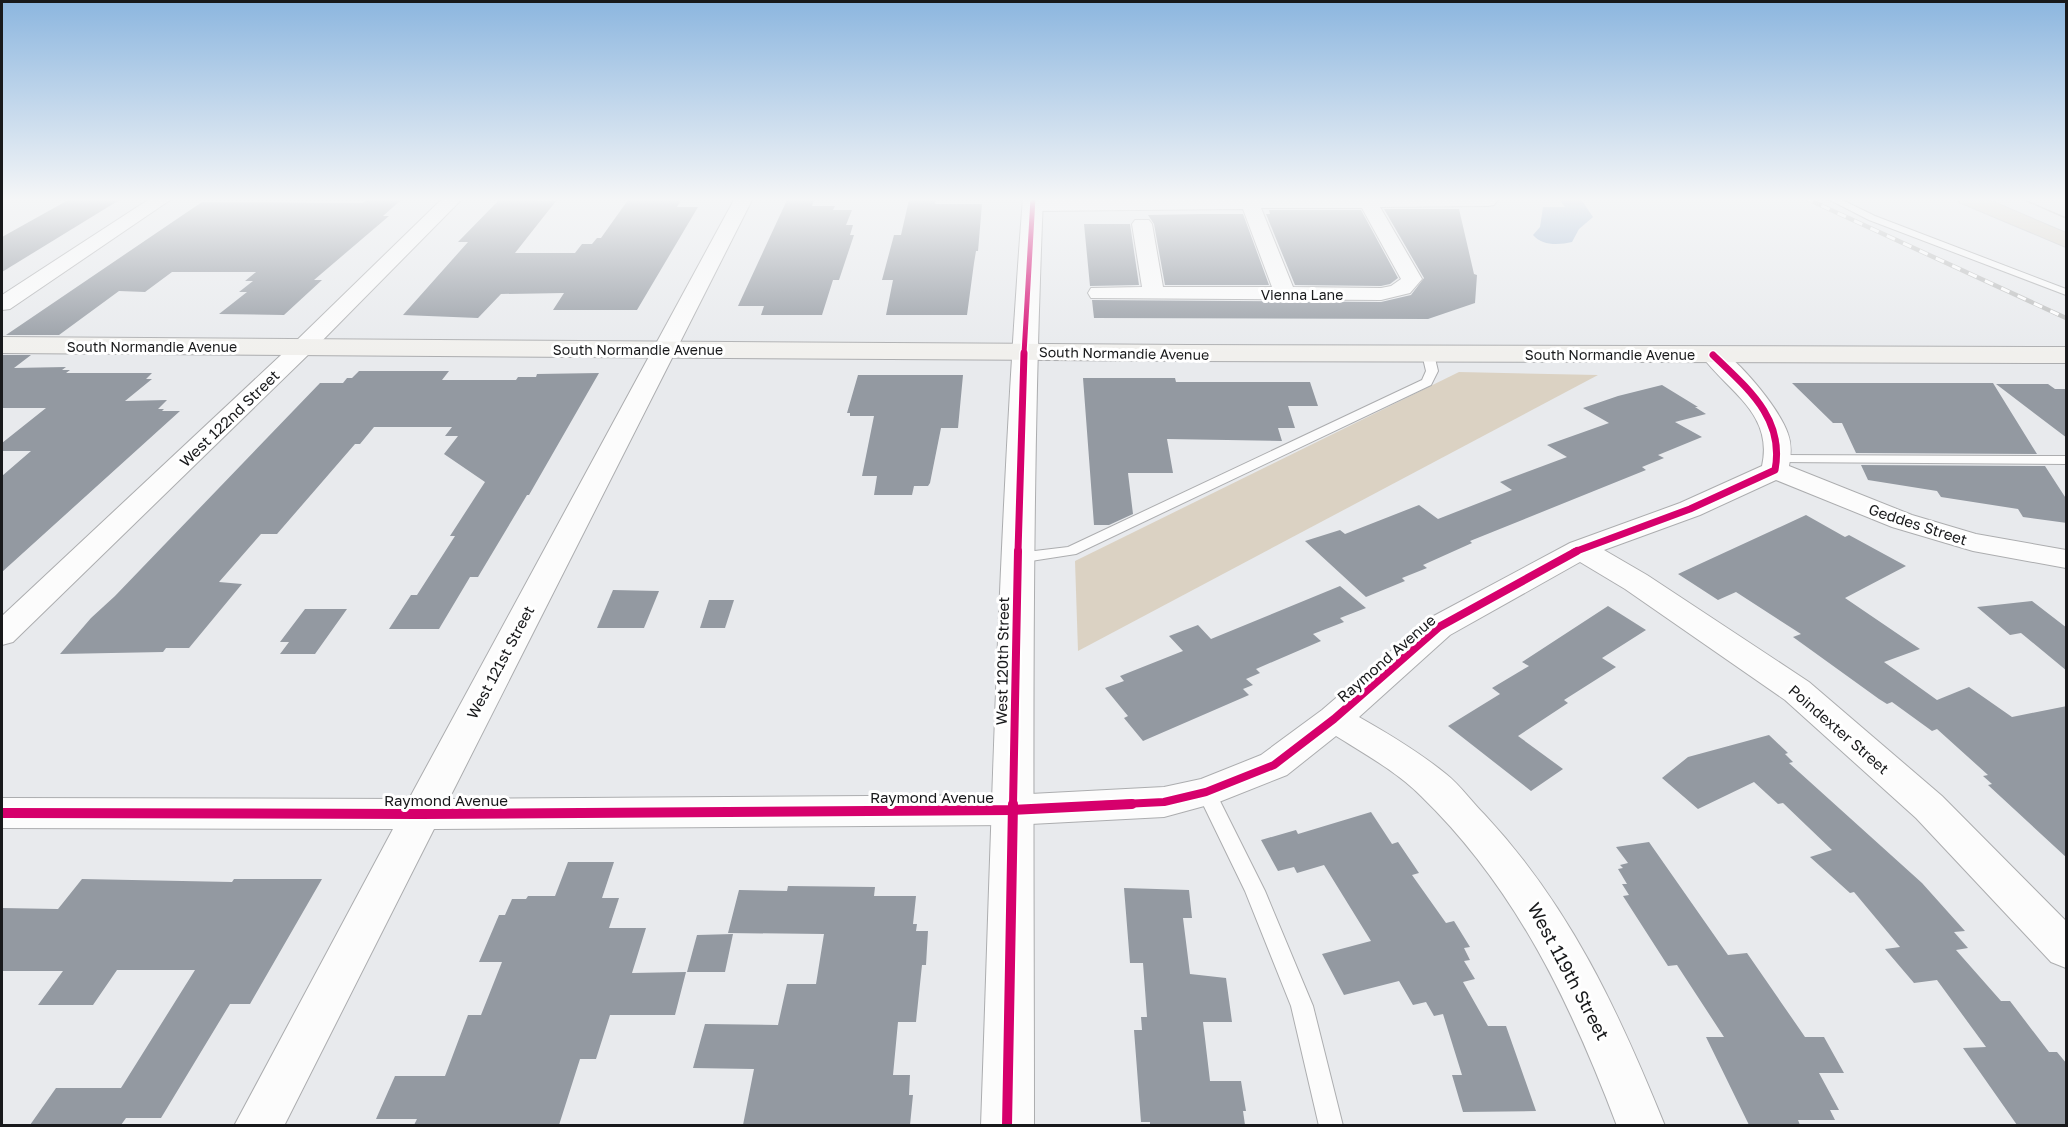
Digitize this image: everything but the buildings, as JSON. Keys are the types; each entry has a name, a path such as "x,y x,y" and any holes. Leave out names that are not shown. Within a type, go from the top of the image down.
{"main road":[{"name":"South Normandie Avenue","path":"2,345 1428,354 2067,355"}],"street":[{"path":"2,304 84,251"},
{"name":"West 122nd Street","path":"2,634 401,251"},
{"name":"West 121st Street","path":"258,1125 716,251"},
{"name":"West 120th Street","path":"1007,1125 1018,558 1024,352 1030,251"},
{"path":"1147,251 1154,293"},
{"path":"1268,251 1285,294"},
{"name":"Vienna Lane","path":"1099,293 1381,294 1408,286 1412,279 1396,251"},
{"path":"1713,355 1754,397 1770,423 1779,447 1776,465"},
{"name":"Raymond Avenue","path":"2,813 421,814 1012,810 1164,802 1206,792 1274,765 1334,719 1439,627 1580,549 1690,509 1776,465"},
{"name":"Geddes Street","path":"1776,465 1902,521 1972,542 2067,559"},
{"name":"Poindexter Street","path":"1580,549 1636,582 1797,691 1929,807 2067,949"},
{"name":"West 119th Street","path":"1334,719 1386,749 1434,785 1504,863 1537,908 1575,976 1612,1052 1641,1125"}],"lane":[{"path":"1958,251 2067,292"},
{"path":"1018,558 1071,551 1427,382 1432,370 1428,354"},
{"path":"1776,465 2067,459"},
{"path":"1206,792 1255,891 1302,1006 1331,1125"}],"shaded area":[{"path":"1459,372 1598,375 1078,651 1075,561"}],"railway":[{"path":"1919,251 2066,318"}],"cycle path":[{"path":"1007,1126 1018,558 1024,352 1030,251"},
{"path":"2,813 421,814 1012,810 1164,802 1206,792 1274,765 1334,719 1439,627 1580,549 1690,509 1775,470 1778,447 1770,421 1753,396 1713,355"}]}
